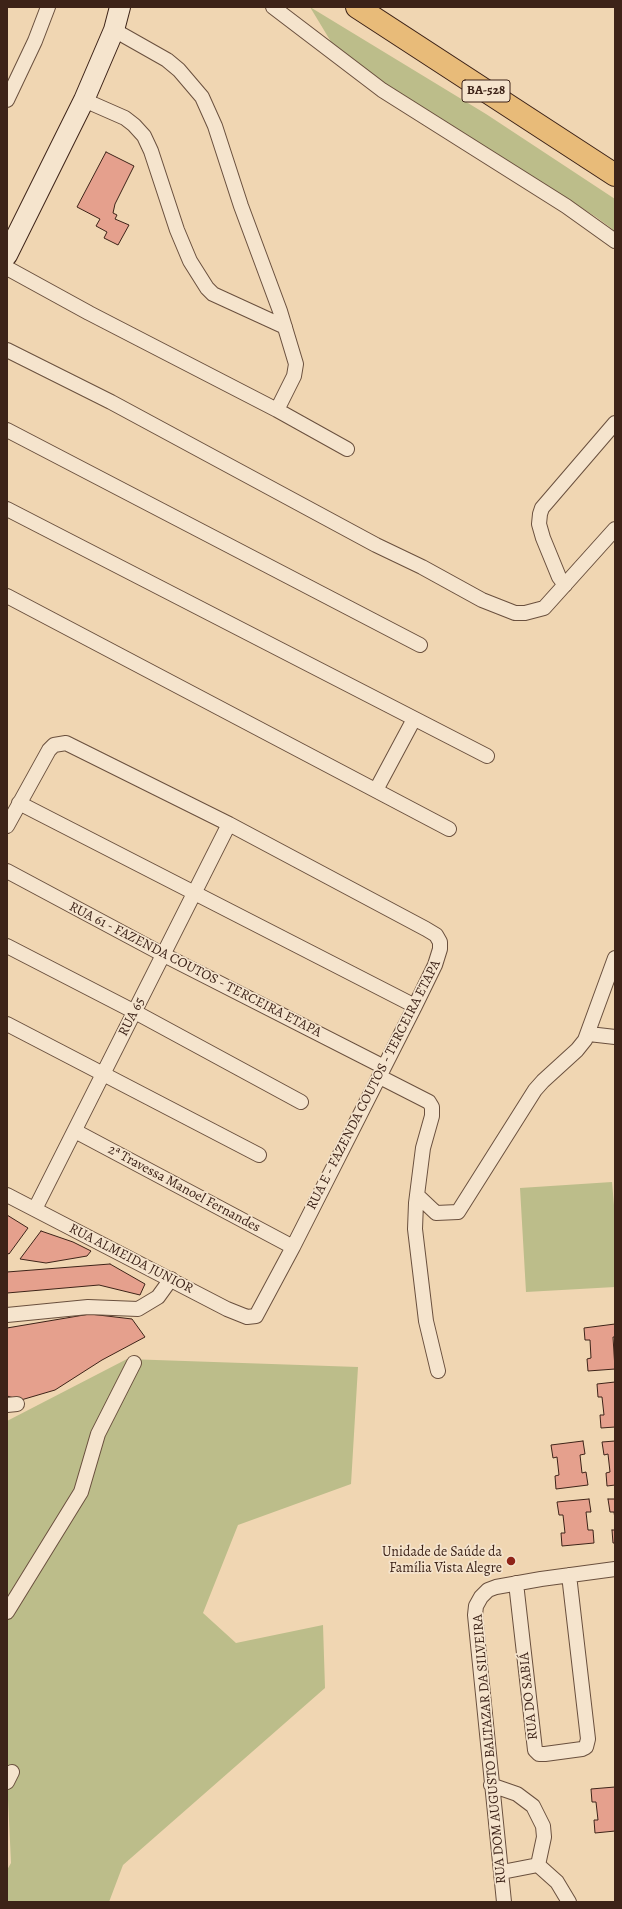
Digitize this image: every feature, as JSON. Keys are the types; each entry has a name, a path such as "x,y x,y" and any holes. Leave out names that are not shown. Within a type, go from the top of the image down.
{"main road":[{"path":"7,255 84,100 114,30 120,7"},
{"name":"BA-528","path":"357,7 615,174"}],"street":[{"path":"7,100 35,41 48,7"},
{"path":"273,7 382,90 566,206 615,241"},
{"path":"114,30 167,60 179,70 202,97 215,126 241,206 285,327 296,370 277,410"},
{"path":"84,100 125,118 144,136 151,151 177,230 190,261 207,288 213,294 285,327"},
{"path":"7,268 89,313 277,410 347,449"},
{"path":"7,350 111,402 376,545 502,608 515,613 524,613 544,608 615,529"},
{"path":"565,585 559,577 543,538 539,524 540,514 542,508 615,423"},
{"path":"7,430 420,644"},
{"path":"7,509 487,756"},
{"path":"7,596 449,829"},
{"path":"376,790 414,719"},
{"name":"RUA E - FAZENDA COUTOS - TERCEIRA ETAPA","path":"7,826 43,758 54,745 66,743 79,748 229,824 436,935 440,942 439,956 416,1006 257,1315"},
{"path":"19,803 416,1006"},
{"name":"RUA 65","path":"35,1209 229,824"},
{"name":"RUA 61 - FAZENDA COUTOS - TERCEIRA ETAPA","path":"7,871 382,1072 429,1102 432,1107 432,1116 423,1148 417,1195"},
{"path":"7,946 135,1012 301,1102"},
{"path":"417,1195 436,1212 458,1212 535,1090 542,1081 577,1050 589,1034 615,958"},
{"path":"7,1024 259,1155"},
{"path":"589,1034 615,1037"},
{"name":"2ª Travessa Manoel Fernandes","path":"75,1131 293,1247"},
{"name":"RUA ALMEIDA JUNIOR","path":"7,1195 235,1312 251,1317 257,1315"},
{"path":"417,1195 415,1242 426,1321 438,1371"},
{"path":"7,1315 88,1307 138,1309 158,1297 171,1279"},
{"path":"7,1612 81,1492 98,1434 134,1363"},
{"path":"516,1583 615,1569"},
{"name":"RUA DO SABIÁ","path":"516,1583 535,1750 539,1754 545,1754 582,1749 586,1747 588,1739 569,1575"},
{"name":"RUA DOM AUGUSTO BALTAZAR DA SILVEIRA","path":"504,1902 475,1616 476,1606 481,1597 488,1590 516,1583"},
{"path":"491,1785 517,1794 533,1806 543,1826 544,1837 538,1865"},
{"path":"502,1872 538,1865"},
{"path":"538,1865 557,1882 569,1902"}],"green space":[{"path":"310,7 486,114 615,199 615,231 596,217 339,55"},
{"path":"612,1182 615,1217 615,1287 526,1292 520,1188"},
{"path":"127,1359 358,1367 351,1484 238,1525 203,1613 236,1643 323,1625 325,1688 123,1865 109,1902 7,1902 7,1870 11,1863 7,1778 7,1421"}],"building":[{"path":"106,152 134,166 115,204 113,213 117,215 115,219 129,225 118,245 104,238 107,232 96,226 100,219 77,207"},
{"path":"7,1215 28,1228 9,1254 7,1253"},
{"path":"41,1231 73,1242 91,1251 87,1256 46,1263 20,1259"},
{"path":"110,1264 145,1284 140,1295 99,1285 7,1293 7,1272"},
{"path":"90,1314 132,1319 145,1337 102,1360 55,1390 21,1400 7,1396 7,1328"},
{"path":"615,1324 615,1337 613,1337 615,1369 588,1371 587,1359 591,1358 590,1340 585,1340 584,1328"},
{"path":"615,1382 615,1427 601,1428 600,1415 604,1415 602,1397 598,1397 597,1384"},
{"path":"583,1441 585,1454 580,1455 582,1473 586,1472 588,1485 556,1489 555,1476 559,1475 557,1457 553,1458 551,1445"},
{"path":"615,1441 615,1485 607,1486 606,1473 610,1472 608,1454 604,1455 602,1442"},
{"path":"589,1499 591,1512 586,1512 588,1530 593,1530 594,1543 562,1546 561,1533 565,1533 563,1515 559,1515 557,1502"},
{"path":"608,1499 615,1499 615,1519 614,1512 610,1512"},
{"path":"612,1530 615,1530 615,1543 613,1543"},
{"path":"615,1787 615,1831 595,1833 594,1820 598,1820 596,1802 592,1802 591,1789"}],"place":[{"name":"Unidade de Saúde da Família Vista Alegre","path":"511,1561"}]}
